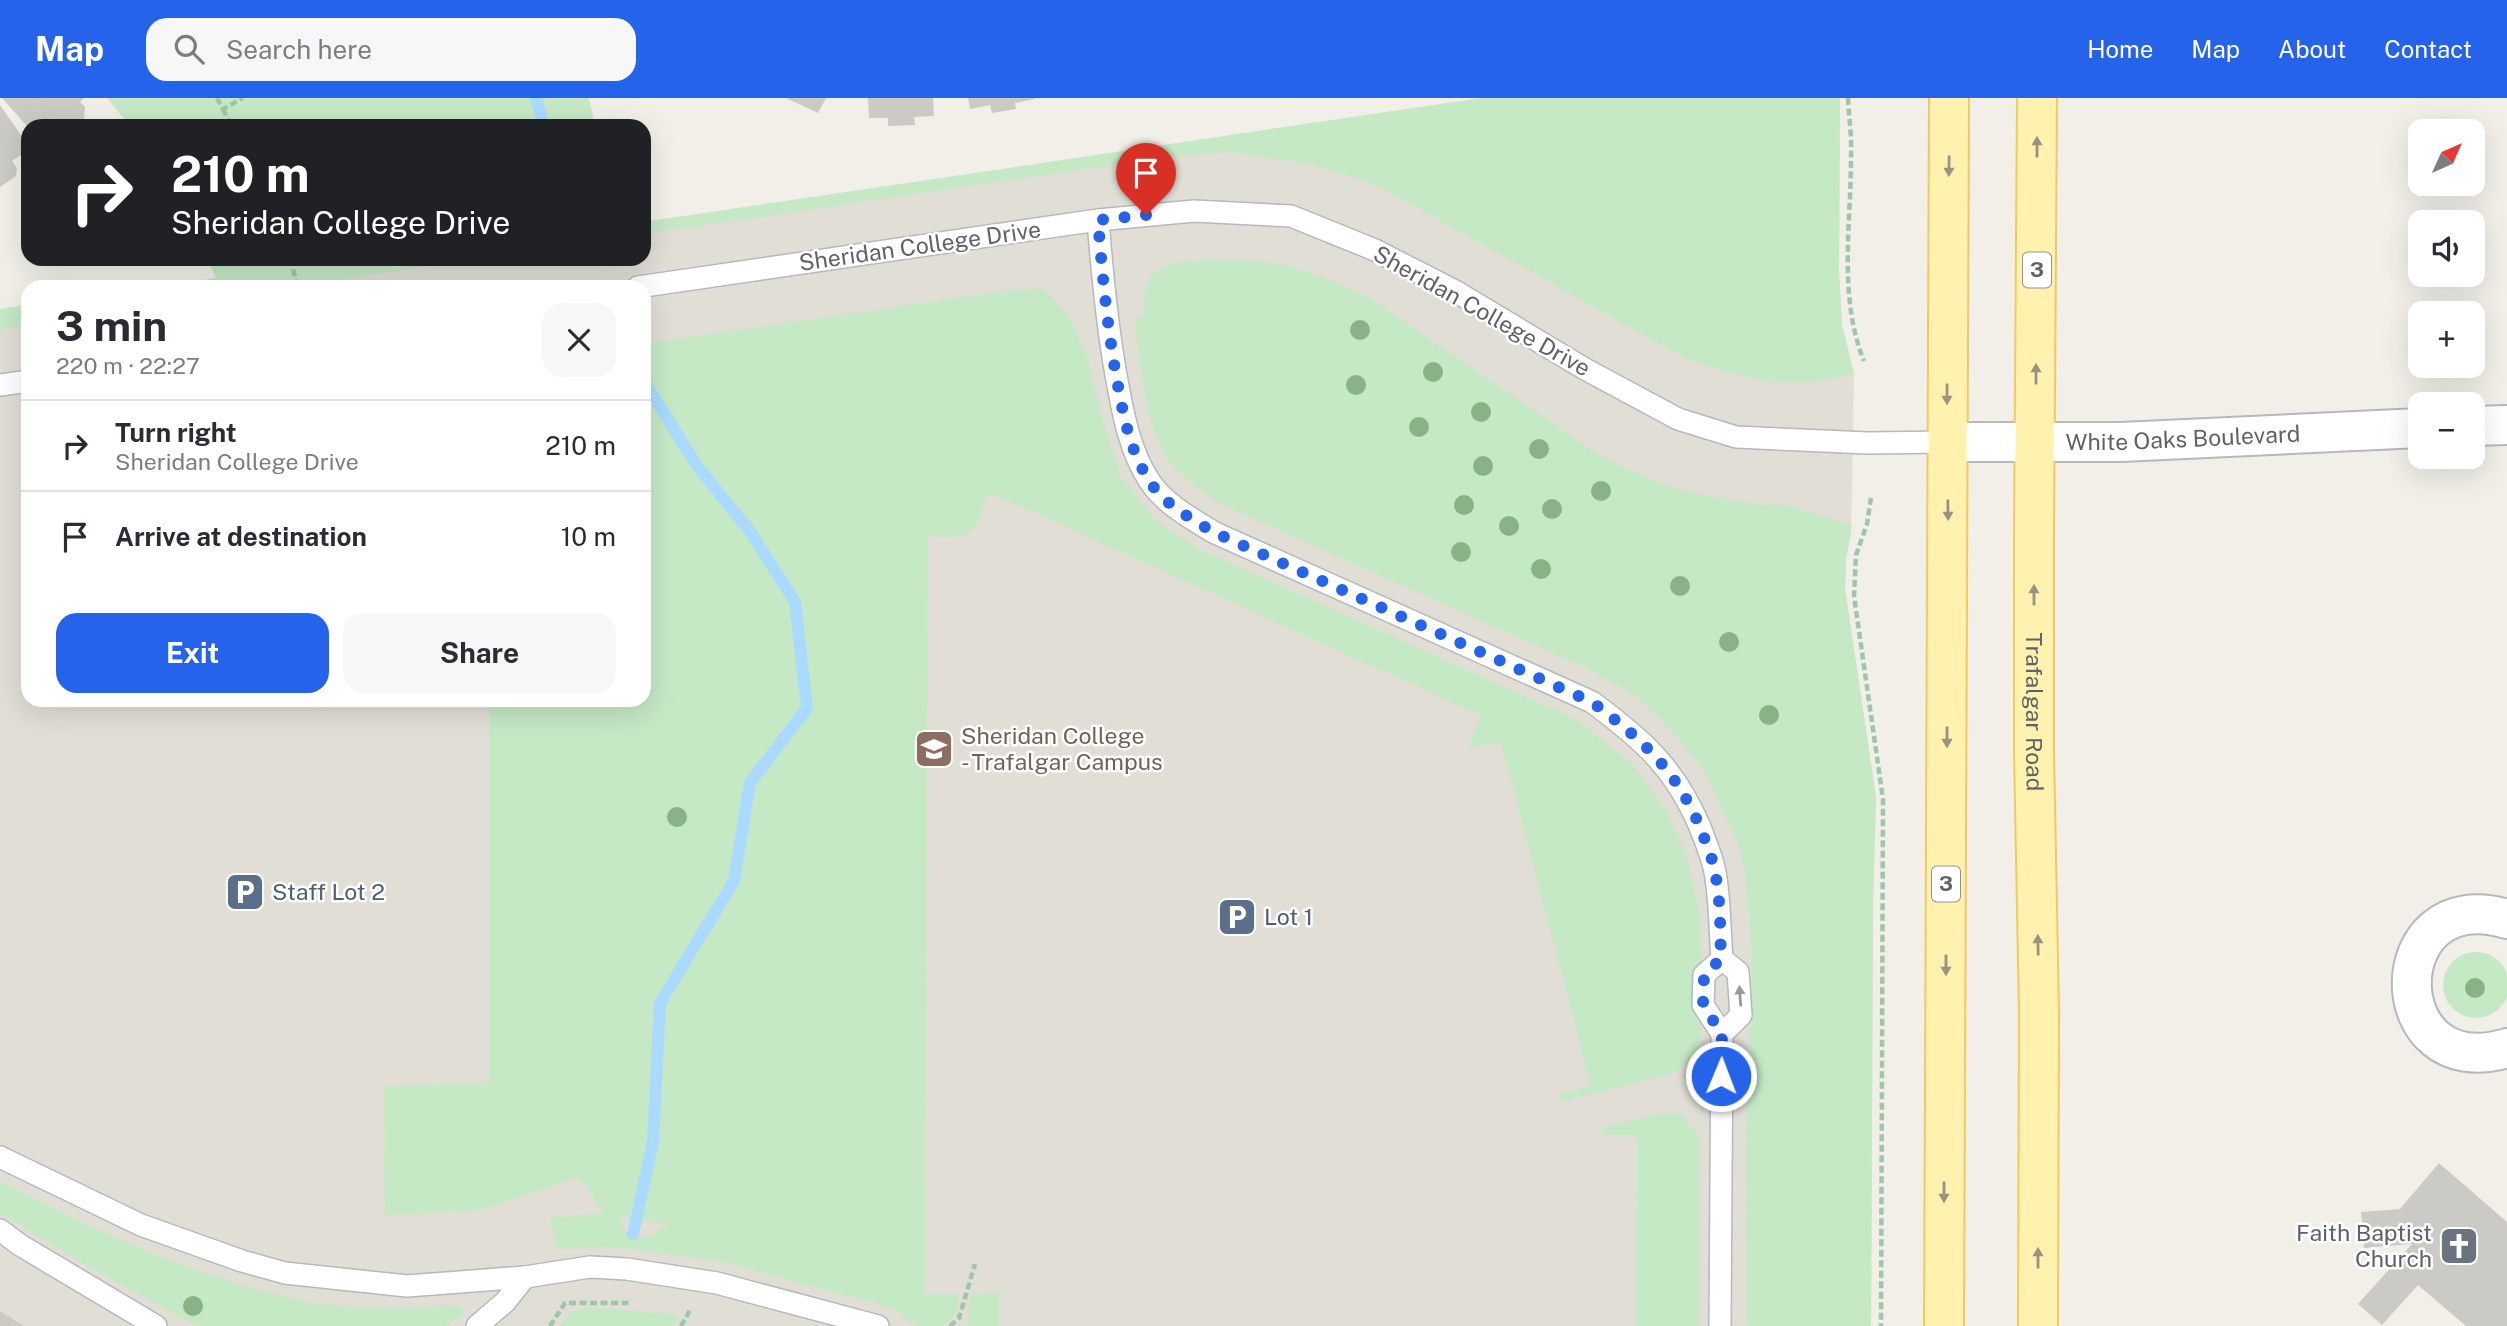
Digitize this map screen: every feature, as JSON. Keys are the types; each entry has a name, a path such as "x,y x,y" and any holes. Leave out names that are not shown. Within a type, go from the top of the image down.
{"main road":[{"name":"3","path":"1944,1326 1949,98"},
{"name":"Trafalgar Road","path":"2037,98 2034,683 2039,1013 2038,1326"}],"street":[{"path":"2485,426 2507,425"},
{"name":"White Oaks Boulevard","path":"1947,442 2121,442 2408,429"},
{"path":"2507,919 2483,914 2460,916 2439,927 2423,943 2413,964 2410,987 2415,1009 2427,1029 2444,1044 2465,1053 2488,1054 2507,1048"}],"lane":[{"name":"Sheridan College Drive","path":"651,285 1098,220 1194,211 1292,216 1375,250 1455,292 1585,369 1678,419 1736,437 1868,443 1947,442"},
{"path":"1098,220 1109,336 1125,428 1136,458 1152,484 1178,510 1213,532 1592,702 1625,727 1676,779 1707,845 1716,877 1721,959 1738,972 1741,1015 1722,1034"},
{"path":"0,385 21,382"},
{"path":"1720,1326 1722,1034 1703,1005 1704,975 1721,959"},
{"path":"0,1157 142,1225 242,1261 285,1273 407,1286 525,1277 590,1267 627,1269 717,1283 878,1326"},
{"path":"0,1230 20,1245 156,1326"},
{"path":"477,1326 505,1302 525,1277"}],"path":[{"path":"216,98 228,119"},
{"path":"223,109 243,98"},
{"path":"1849,98 1852,157 1848,239 1851,317 1855,340 1864,361"},
{"path":"1871,498 1867,524 1856,555 1854,596 1883,799 1881,1326"},
{"path":"950,1326 959,1318 975,1264"},
{"path":"550,1326 565,1303 642,1304"},
{"path":"680,1306 692,1307 681,1326"}],"shaded area":[{"name":"Sheridan College - Trafalgar Campus","path":"1482,98 1840,98 1839,270 1842,325 1854,374 1851,532 1846,559 1845,589 1876,797 1871,1326 0,1326 0,309 21,306 21,707 651,707 651,280 208,280 310,266 651,266 651,221"}],"green space":[{"path":"107,98 589,98 594,119 124,119"},
{"path":"1482,98 1840,98 1839,270 1842,325 1854,374 1810,382 1770,381 1730,373 1688,360 1364,180 1310,164 1229,152 1168,157 651,233 651,221"},
{"path":"1202,260 1256,261 1285,265 1326,278 1365,295 1621,467 1666,485 1705,496 1789,506 1852,526 1846,559 1845,589 1876,797 1871,1326 1747,1326 1746,1150 1752,953 1745,873 1738,843 1703,769 1662,720 1629,691 1584,667 1221,504 1171,463 1162,449 1149,414 1134,318 1144,317 1146,288 1156,272 1174,263"},
{"path":"210,266 430,266 335,280 203,280 216,278"},
{"path":"1044,289 1068,315 1087,355 1120,475 1156,521 1197,548 1577,720 1632,764 1666,810 1686,854 1701,922 1701,1037 1693,1059 1670,1074 1560,1102 1559,1096 1562,1094 1591,1085 1501,742 1467,748 1482,716 989,492 975,527 970,532 957,537 928,536 924,1294 959,1294 956,1315 943,1326 917,1326 893,1308 720,1261 614,1247 556,1249 550,1218 605,1213 579,1177 480,1210 385,1215 384,1086 489,1083 489,707 651,707 651,343 1012,290","holes":["619,1216 669,1224 648,1238 626,1232"]},
{"path":"21,306 21,326 0,330 0,309"},
{"path":"2463,954 2489,954 2500,961 2507,972 2507,998 2500,1009 2489,1016 2463,1016 2452,1009 2445,998 2445,972 2452,961"},
{"path":"1662,1113 1682,1115 1699,1136 1699,1326 1636,1326 1637,1135 1603,1135 1602,1128"},
{"path":"0,1181 142,1249 178,1264 252,1288 331,1305 393,1308 455,1306 462,1307 464,1314 445,1326 201,1326 80,1262 5,1216 0,1212"},
{"path":"999,1293 999,1326 963,1326 967,1323 971,1294"},
{"path":"589,1307 680,1315 673,1326 559,1326 572,1313"}],"building":[{"path":"2,98 84,98 80,102 85,107 83,119 21,119"},
{"path":"786,98 826,98 818,113"},
{"path":"868,98 933,98 934,116 914,117 915,125 888,126 888,118 869,118"},
{"path":"968,98 1035,99 1015,103 1016,109 992,113 990,105 970,109"},
{"path":"0,105 21,135 21,155 12,161 17,168 16,176 0,187"},
{"name":"Faith Baptist Church","path":"2439,1163 2507,1222 2507,1326 2466,1326 2418,1285 2382,1325 2358,1304 2412,1244 2364,1248 2361,1212 2400,1209"},
{"path":"0,1311 24,1326 0,1326"}],"waterway":[{"path":"536,98 542,119"},
{"path":"633,1234 653,1142 660,1003 734,881 750,783 807,708 795,602 749,530 697,466 651,392"}],"place":[{"name":"Sheridan College - Trafalgar Campus","path":"934,749"},
{"name":"Staff Lot 2","path":"245,892"},
{"name":"Lot 1","path":"1237,917"},
{"name":"Faith Baptist Church","path":"2459,1246"}],"route":[{"path":"1146,215 1098,220 1109,336 1125,428 1136,458 1152,484 1178,510 1213,532 1592,702 1625,727 1656,756 1676,779 1691,806 1707,845 1716,877 1721,959 1704,975 1703,1005 1722,1034 1721,1076"}]}
